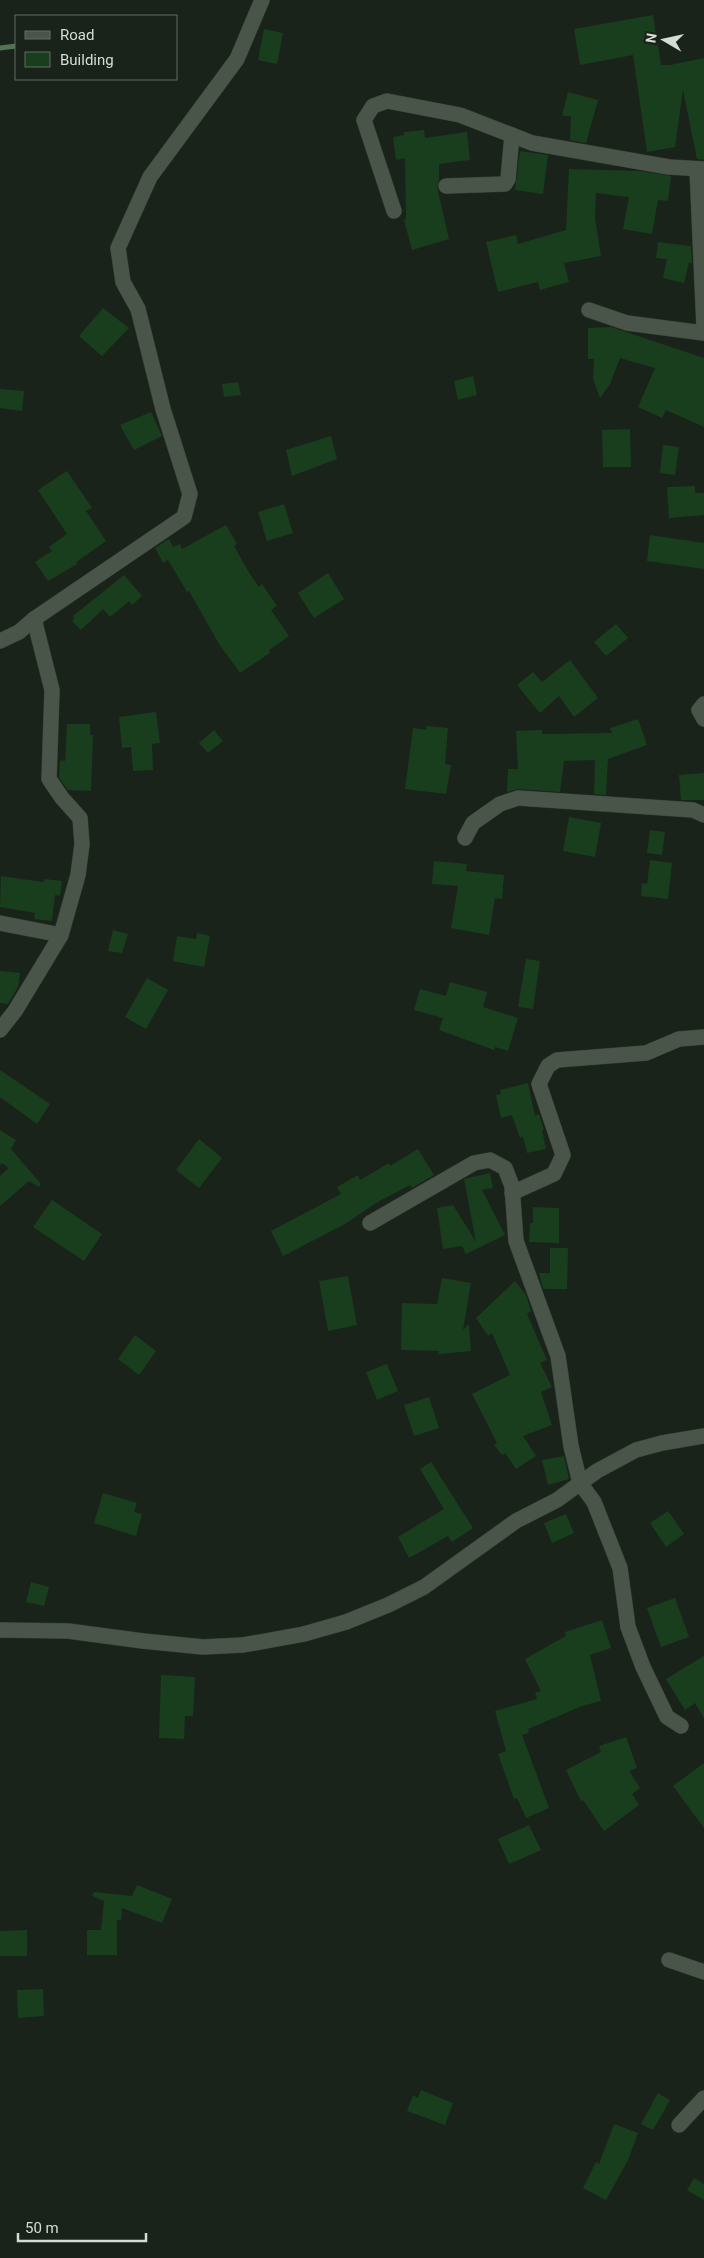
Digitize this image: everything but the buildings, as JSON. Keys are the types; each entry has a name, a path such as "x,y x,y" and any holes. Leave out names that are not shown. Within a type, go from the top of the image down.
{"street":[{"path":"0,641 19,632 34,618 184,517 190,494 163,409 138,309 123,282 118,248 150,177 238,59 262,0"},
{"path":"394,211 364,120 373,106 387,101 460,115 532,143 669,167 700,169 704,328"},
{"path":"446,186 505,184 508,179 512,135"},
{"path":"589,310 627,323 704,332"},
{"path":"0,1030 16,1011 61,935 78,875 82,844 80,818 62,798 49,778 52,690 34,618"},
{"path":"704,704 700,710 704,719"},
{"path":"465,838 473,823 500,804 518,798 693,810 704,815"},
{"path":"0,923 61,935"},
{"path":"512,1193 554,1174 563,1155 539,1084 548,1066 556,1060 646,1054 679,1039 704,1037"},
{"path":"370,1223 474,1163 490,1160 505,1168 512,1186 516,1241 558,1356 571,1446 580,1483 594,1502 620,1568 628,1626 643,1667 668,1717 681,1726"},
{"path":"0,1630 68,1631 203,1647 243,1645 304,1634 355,1618 388,1605 424,1587 516,1521 557,1500 597,1470 636,1450 662,1443 704,1436"},
{"path":"668,1960 704,1972"},
{"path":"679,2125 704,2098"}],"waterway":[{"path":"0,48 15,46"}]}
